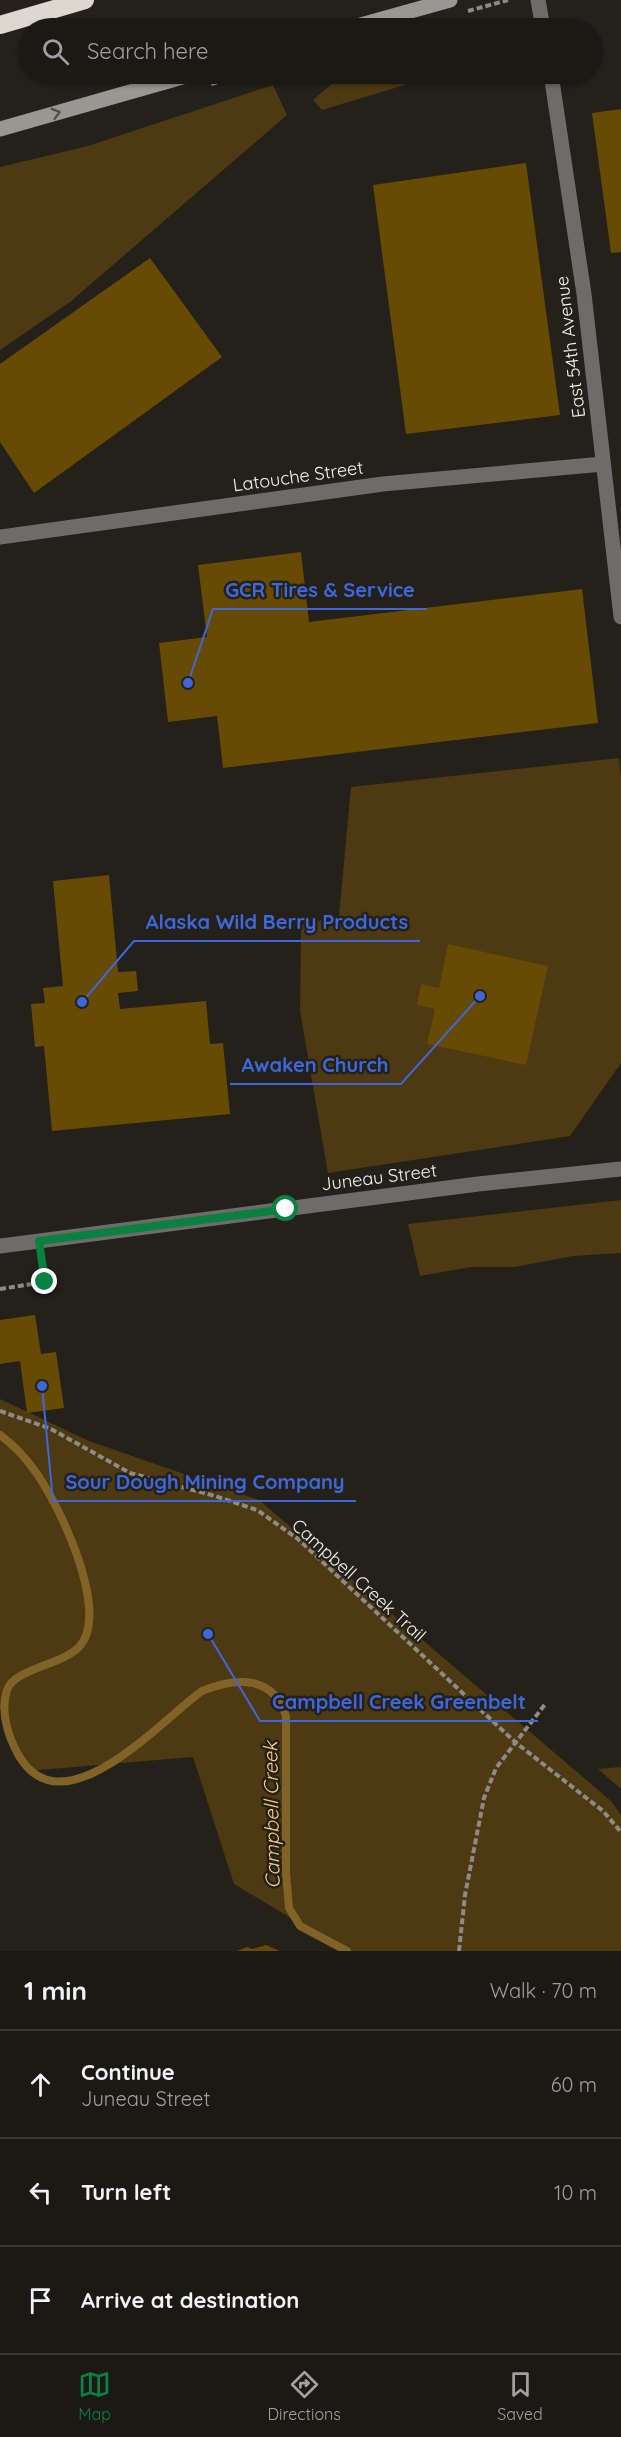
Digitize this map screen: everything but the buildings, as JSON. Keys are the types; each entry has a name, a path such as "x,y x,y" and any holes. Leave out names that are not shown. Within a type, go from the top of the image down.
{"highway":[{"path":"24,18 85,0"},
{"path":"0,25 18,20"}],"main road":[{"path":"386,18 450,0"},
{"path":"0,129 158,84"}],"street":[{"path":"538,0 541,18"},
{"name":"East 54th Avenue","path":"552,84 584,294 621,617"},
{"name":"Latouche Street","path":"0,537 384,484 603,464"},
{"name":"Juneau Street","path":"0,1246 478,1184 621,1169"}],"path":[{"path":"0,1289 45,1282 39,1241"},
{"name":"Campbell Creek Trail","path":"0,1411 51,1429 130,1473 257,1510 298,1539 515,1742 603,1811 621,1832"},
{"path":"459,1951 465,1895 484,1798 496,1768 546,1703"}],"shaded area":[{"path":"331,84 408,84 322,110 313,100"},
{"path":"273,85 287,115 70,302 0,350 0,167 88,146"},
{"path":"619,758 621,776 621,1063 570,1136 328,1173 300,1011 301,925 339,916 351,787"},
{"path":"621,1200 621,1253 573,1256 515,1267 471,1267 420,1276 408,1224"},
{"path":"0,1399 89,1441 259,1500 611,1801 621,1815 621,1951 346,1951 234,1884 193,1757 27,1771 0,1708"},
{"path":"621,1767 621,1789 598,1769"}],"waterway":[{"name":"Campbell Creek","path":"0,1435 29,1463 55,1504 77,1556 85,1583 89,1609 87,1631 79,1647 62,1658 29,1671 12,1683 7,1690 4,1706 6,1724 19,1756 38,1776 61,1782 86,1776 112,1763 138,1744 202,1691 215,1686 240,1682 263,1686 280,1703 286,1716 286,1872 289,1908 300,1926 347,1951"}],"place":[{"name":"GCR Tires & Service","path":"188,683"},
{"name":"Awaken Church","path":"480,996"},
{"name":"Alaska Wild Berry Products","path":"82,1002"},
{"name":"Sour Dough Mining Company","path":"42,1386"},
{"name":"Campbell Creek Greenbelt","path":"208,1634"}],"route":[{"path":"45,1282 39,1241 286,1209"}]}
